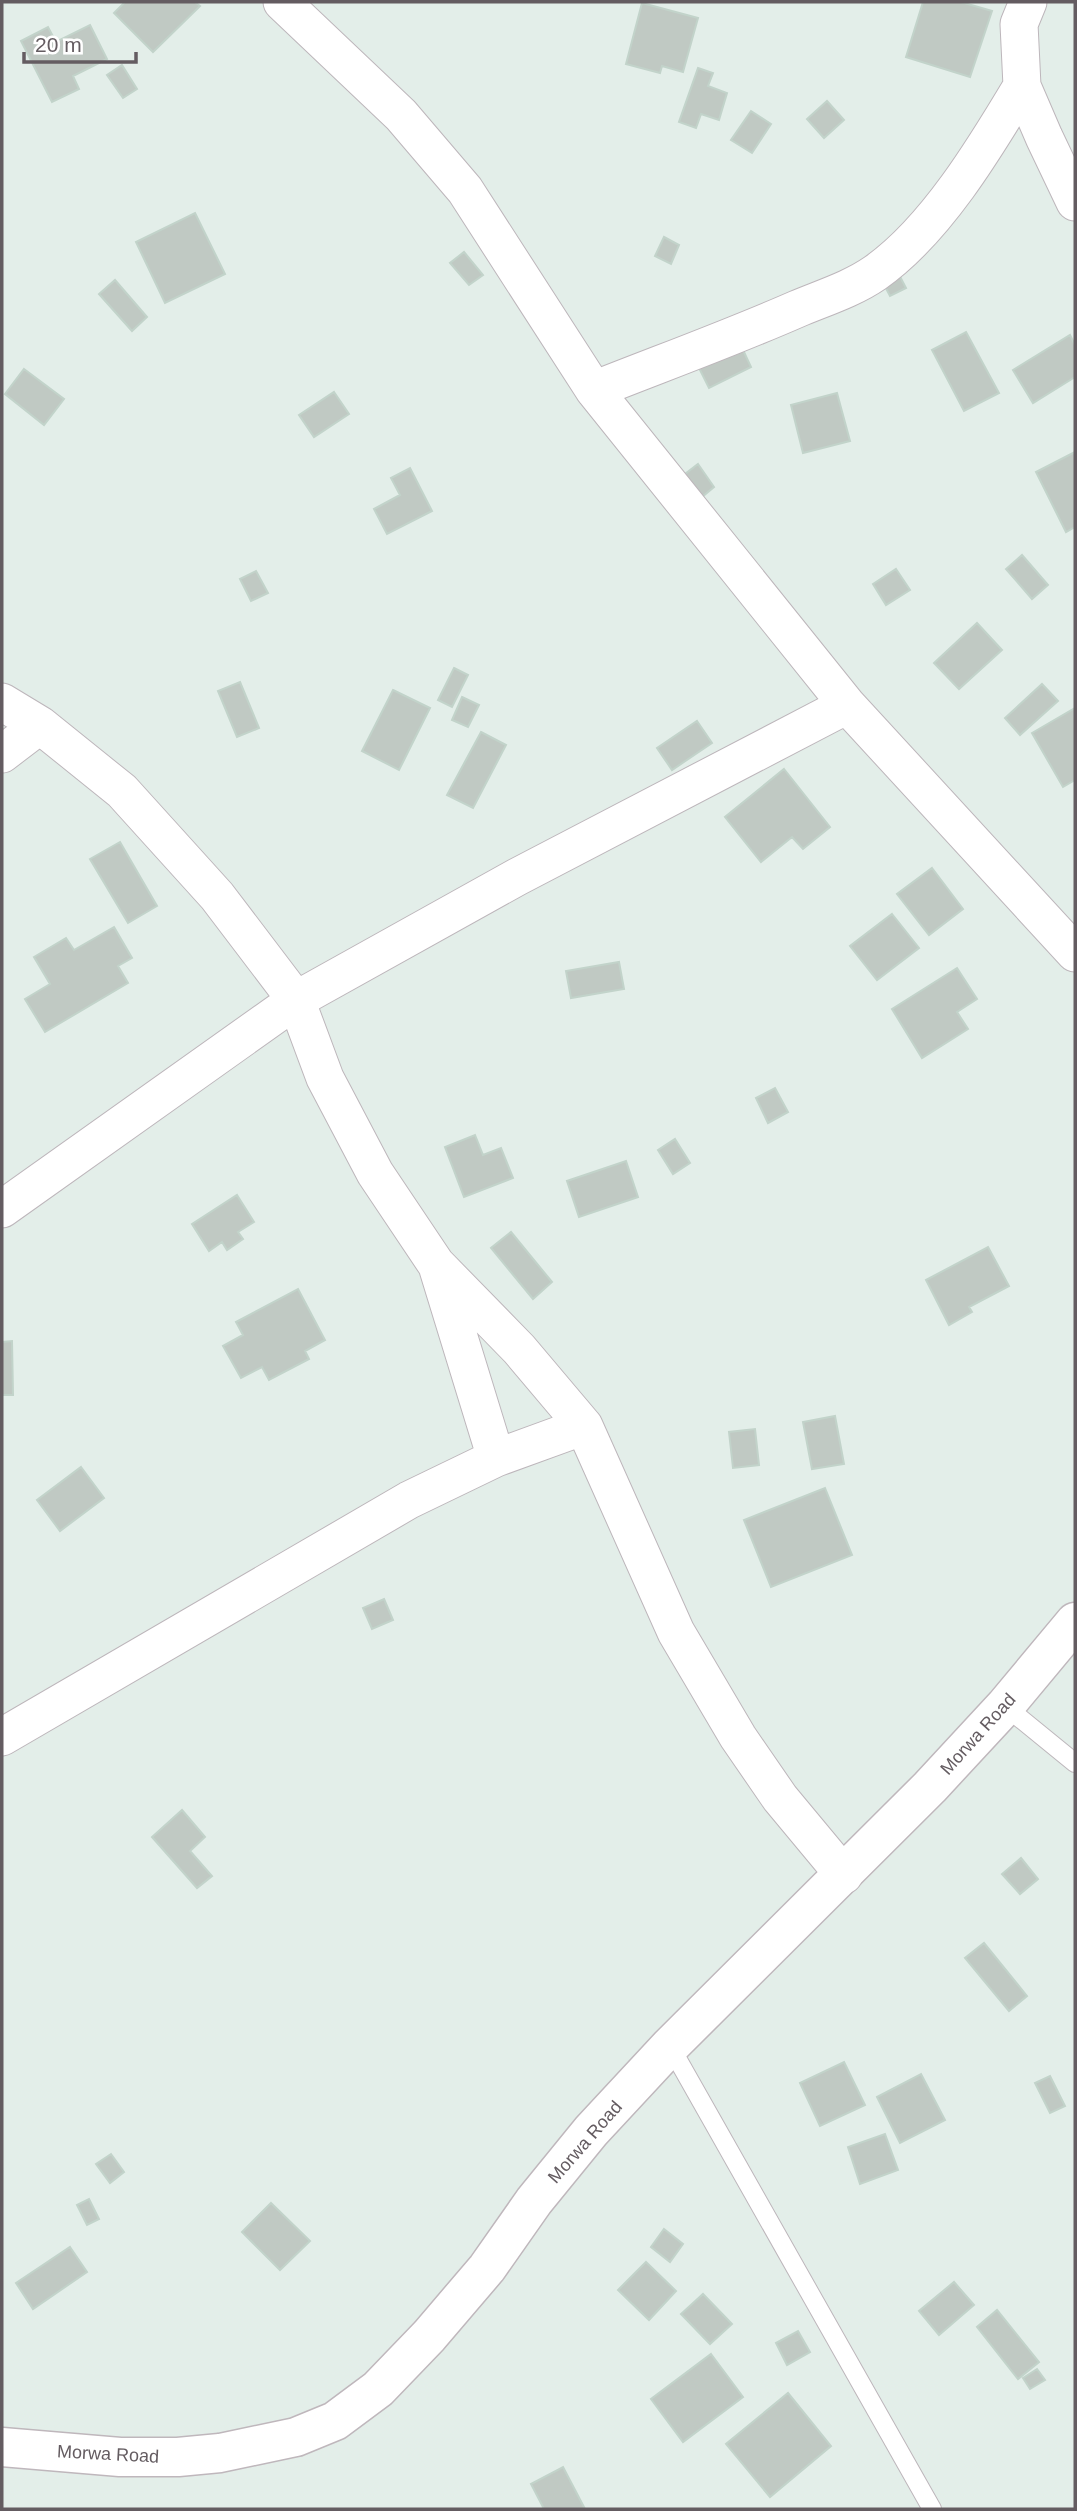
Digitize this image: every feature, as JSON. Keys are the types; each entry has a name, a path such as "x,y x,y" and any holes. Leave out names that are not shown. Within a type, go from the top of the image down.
{"main road":[{"name":"Morwa Road","path":"2,2447 120,2457 178,2457 220,2453 296,2437 335,2421 378,2389 429,2336 486,2268 534,2201 591,2131 670,2046 930,1787 1005,1706 1075,1622"}],"street":[{"path":"282,2 401,115 465,190 594,390 847,705 1075,953"},
{"path":"1028,2 1019,24 1022,86 1075,202"},
{"path":"594,390 757,327 873,274 916,235 980,158 1022,86"},
{"path":"2,702 40,725 122,791 216,896 296,1000 325,1078 375,1173 436,1264 519,1349 584,1426 676,1632 738,1737 780,1798 844,1875"},
{"path":"2,1209 296,1000 517,877 847,705"},
{"path":"2,754 40,725"},
{"path":"436,1264 496,1458"},
{"path":"2,1737 408,1500 496,1458 584,1426"}],"lane":[{"path":"1005,1706 1075,1763"},
{"path":"670,2046 932,2509"}],"building":[{"path":"125,2 195,2 200,6 153,52 114,13"},
{"path":"923,2 961,2 992,11 970,77 906,57"},
{"path":"642,3 698,18 683,72 662,66 660,73 626,64"},
{"path":"90,25 107,59 73,76 79,89 52,102 21,41 48,27 56,42"},
{"path":"122,65 137,89 123,98 107,75"},
{"path":"698,68 713,73 708,86 727,93 719,120 701,114 696,128 679,122"},
{"path":"827,101 844,120 824,138 807,119"},
{"path":"751,111 771,124 752,153 731,140"},
{"path":"195,213 225,274 165,303 136,242"},
{"path":"664,237 679,245 671,264 655,256"},
{"path":"464,252 483,275 469,285 450,263"},
{"path":"895,267 906,288 890,296 879,275"},
{"path":"115,280 147,317 132,331 99,294"},
{"path":"966,332 999,393 964,411 932,350"},
{"path":"1070,335 1075,345 1075,377 1033,403 1013,370"},
{"path":"737,337 751,367 709,388 694,358"},
{"path":"24,369 64,399 44,425 5,394"},
{"path":"334,392 349,414 314,437 299,415"},
{"path":"837,393 850,441 803,453 791,405"},
{"path":"1075,452 1075,527 1066,532 1036,472"},
{"path":"698,464 714,487 702,497 685,474"},
{"path":"410,468 432,511 387,534 374,509 400,495 391,478"},
{"path":"1022,555 1048,585 1032,599 1006,569"},
{"path":"896,569 910,590 886,605 873,584"},
{"path":"256,571 268,593 251,601 240,579"},
{"path":"977,623 1002,650 959,689 934,663"},
{"path":"454,668 468,675 452,707 438,700"},
{"path":"240,682 259,728 237,737 218,691"},
{"path":"1042,684 1058,701 1020,735 1005,718"},
{"path":"393,690 430,708 399,770 362,751"},
{"path":"462,697 479,705 468,727 452,720"},
{"path":"1075,708 1075,780 1063,787 1032,733"},
{"path":"697,721 712,743 672,770 657,748"},
{"path":"481,732 506,745 473,808 447,795"},
{"path":"784,769 830,827 803,849 792,837 761,862 725,817"},
{"path":"120,842 157,906 128,923 90,859"},
{"path":"932,868 963,909 929,935 897,894"},
{"path":"892,914 919,948 877,980 850,946"},
{"path":"114,927 132,958 118,966 128,983 45,1032 25,999 50,984 34,957 66,938 74,950"},
{"path":"619,962 624,989 571,998 566,971"},
{"path":"957,968 977,999 957,1012 968,1029 922,1058 892,1009"},
{"path":"775,1088 788,1112 768,1123 756,1098"},
{"path":"475,1135 483,1155 501,1148 513,1178 464,1197 445,1147"},
{"path":"675,1139 690,1163 673,1174 658,1150"},
{"path":"626,1161 638,1197 579,1217 567,1181"},
{"path":"237,1195 254,1222 238,1232 243,1239 227,1250 222,1242 209,1251 192,1224"},
{"path":"511,1232 552,1282 533,1299 491,1248"},
{"path":"988,1247 1009,1286 969,1307 972,1312 949,1325 926,1280"},
{"path":"298,1289 325,1340 305,1351 309,1359 269,1380 262,1367 241,1378 223,1346 243,1335 236,1322"},
{"path":"12,1341 13,1395 2,1395 2,1342"},
{"path":"835,1416 844,1464 812,1469 803,1422"},
{"path":"755,1429 759,1465 733,1468 729,1432"},
{"path":"81,1467 104,1498 60,1531 37,1500"},
{"path":"825,1488 852,1555 771,1587 744,1520"},
{"path":"384,1599 393,1620 372,1629 363,1608"},
{"path":"182,1810 205,1837 190,1851 212,1876 197,1888 152,1837"},
{"path":"1021,1858 1038,1879 1020,1894 1002,1874"},
{"path":"984,1943 1027,1996 1009,2011 965,1958"},
{"path":"844,2062 865,2105 820,2126 800,2083"},
{"path":"921,2074 945,2120 900,2143 877,2097"},
{"path":"1050,2076 1065,2106 1050,2113 1035,2083"},
{"path":"885,2134 898,2170 860,2184 848,2147"},
{"path":"111,2154 124,2172 110,2183 96,2164"},
{"path":"89,2199 99,2219 87,2225 77,2205"},
{"path":"271,2203 310,2241 280,2270 242,2232"},
{"path":"664,2229 683,2244 670,2262 651,2247"},
{"path":"70,2247 87,2272 33,2309 16,2283"},
{"path":"646,2262 676,2291 649,2320 618,2290"},
{"path":"954,2282 974,2305 939,2335 919,2311"},
{"path":"703,2294 732,2324 710,2344 681,2314"},
{"path":"997,2310 1039,2362 1018,2379 977,2327"},
{"path":"798,2331 810,2352 787,2365 776,2343"},
{"path":"711,2354 743,2397 683,2442 651,2399"},
{"path":"1037,2369 1045,2380 1030,2389 1023,2378"},
{"path":"788,2393 831,2446 770,2497 726,2444"},
{"path":"563,2467 585,2509 544,2509 531,2484"}]}
